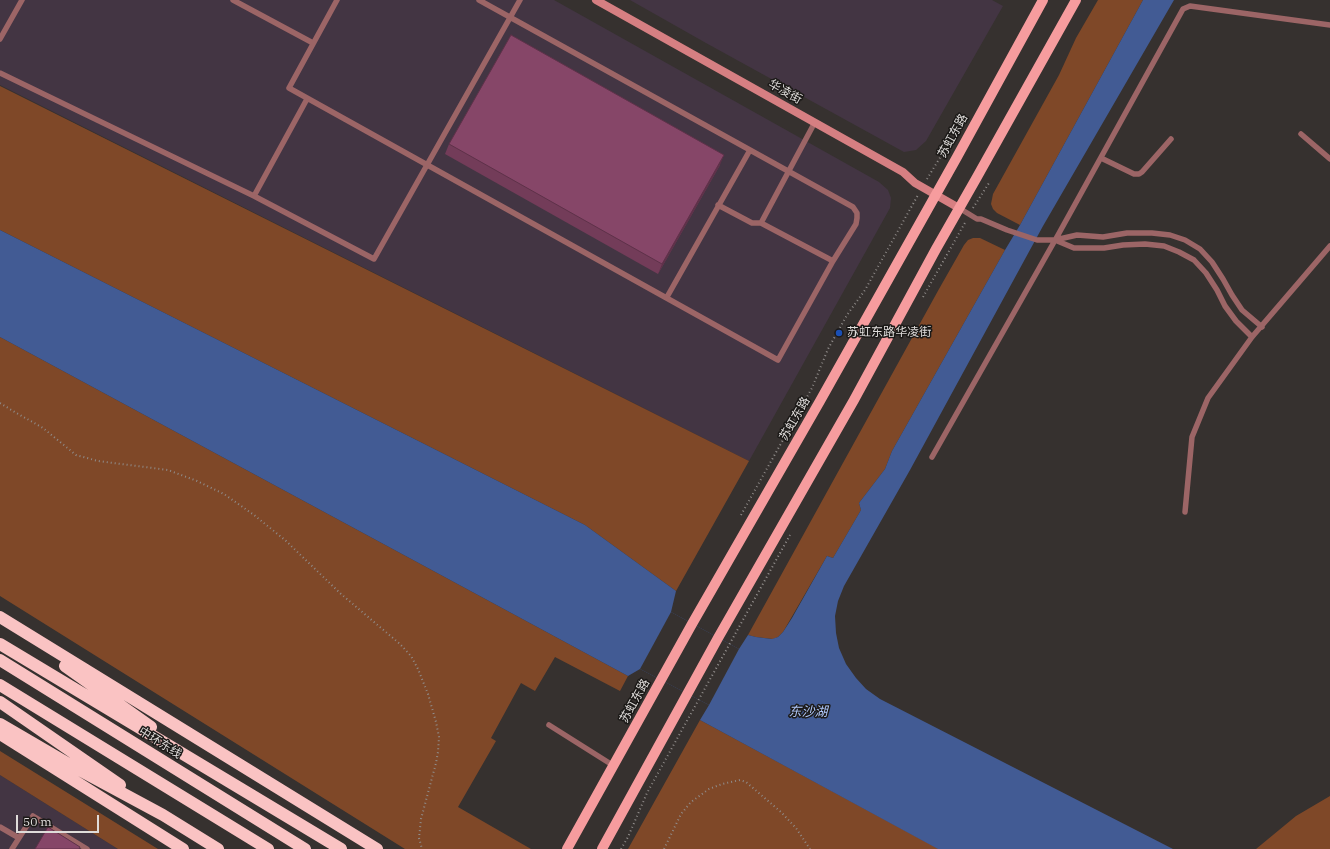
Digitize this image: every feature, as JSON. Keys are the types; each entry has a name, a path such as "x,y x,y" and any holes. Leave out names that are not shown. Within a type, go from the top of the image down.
{"highway":[{"path":"0,617 377,849"},
{"path":"11,624 52,657 205,767"},
{"path":"0,644 340,849"},
{"name":"中环东线","path":"0,660 305,849"},
{"path":"0,686 268,849"},
{"path":"0,702 163,815 218,849"},
{"path":"0,724 72,766 163,815"},
{"path":"0,734 183,849"}],"main road":[{"name":"苏虹东路","path":"567,849 692,624 820,401 1043,0"},
{"path":"602,849 718,638 854,400 932,255 1076,0"}],"street":[{"name":"华凌街","path":"596,0 903,172 922,187 959,208"}],"lane":[{"path":"0,40 22,0"},
{"path":"233,0 313,42"},
{"path":"337,0 289,88 778,360 833,261 856,224 856,212 853,208 479,0"},
{"path":"0,74 254,196 374,259 520,0"},
{"path":"932,457 1101,158 1183,9 1190,6 1330,25"},
{"path":"254,196 307,99"},
{"path":"761,223 815,122"},
{"path":"1301,134 1330,159"},
{"path":"1101,158 1134,174 1138,174 1142,172 1171,139"},
{"path":"667,297 750,150"},
{"path":"718,205 752,223 761,223 833,261"},
{"path":"959,208 977,219 981,219 1037,240 1055,240 1077,235 1103,237 1127,232 1170,235 1185,240 1200,249 1212,262 1242,310 1262,327"},
{"path":"1055,240 1074,248 1104,248 1145,244 1164,246 1179,252 1194,260 1206,274 1217,290 1225,306 1236,321 1252,336"},
{"path":"1185,512 1192,437 1208,398 1252,336 1262,327 1330,246"},
{"path":"549,726 614,766"},
{"path":"12,849 33,816 87,849"},
{"path":"0,827 19,838"}],"path":[{"path":"740,517 812,388 828,349 847,315 865,290 922,187 941,156"},
{"path":"0,403 44,428 76,455 98,461 168,470 197,481 224,494 254,515 285,540 341,594 400,644 411,656 418,669 428,694 439,737 436,763 421,819 419,838 422,849"},
{"path":"621,849 628,837 646,793 729,644"},
{"path":"664,849 681,814 694,799 709,789 740,780 746,782 781,812 796,828 810,849"}],"shaded area":[{"path":"0,0 554,0 879,182 888,190 891,198 890,208 749,461 0,85"},
{"path":"630,0 992,0 1003,6 926,141 916,150 904,152"},
{"path":"1098,0 1143,0 1020,225 997,213 993,209 991,204 993,194 1059,75 1076,38"},
{"path":"0,86 749,461 676,591 585,525 0,230"},
{"path":"980,238 1005,250 892,451 885,469 859,503 861,510 833,558 827,556 783,632 778,637 773,639 748,635 939,289 964,245 968,240"},
{"path":"0,337 628,676 620,691 555,657 535,691 521,683 491,738 496,741 458,807 531,849 405,849 0,596"},
{"path":"700,720 939,849 628,849"},
{"path":"0,751 158,849 118,849 0,775"},
{"path":"0,775 118,849 0,849"},
{"path":"1330,796 1330,849 1256,849 1296,816"}],"water":[{"name":"东沙湖","path":"1143,0 1174,0 1043,226 910,470 844,586 838,601 835,616 839,648 846,664 866,689 880,699 1173,849 938,849 700,720 709,705 640,669 628,676 0,337 0,230 585,525 676,591 671,612 739,649 748,635 772,639 778,637 792,618 827,556 833,558 861,510 859,503 885,469 892,451 1020,225"}],"pier":[{"path":"671,612 739,649 709,705 640,669"}],"building":[{"path":"511,35 724,155 662,264 449,144"},
{"path":"48,827 80,847 79,849 35,849"}],"place":[{"name":"苏虹东路华凌街","path":"839,333"}]}
